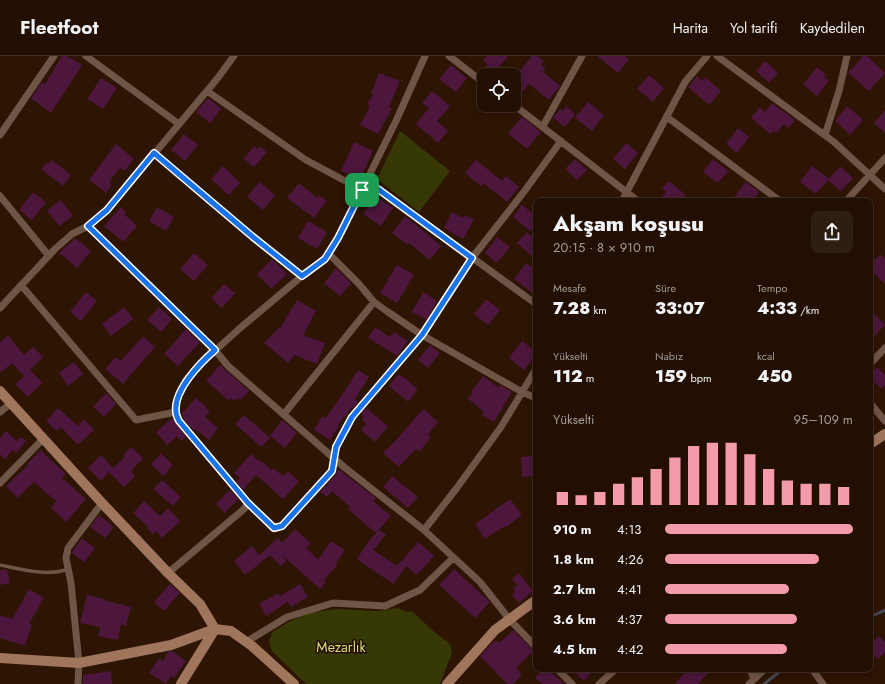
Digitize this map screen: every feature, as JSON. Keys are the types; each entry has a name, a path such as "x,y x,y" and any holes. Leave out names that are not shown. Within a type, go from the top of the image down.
{"street":[{"path":"0,135 54,56"},
{"path":"86,56 179,124"},
{"path":"0,308 72,234 88,226 107,210 234,56"},
{"path":"425,56 396,121 338,238 325,259 302,276 215,350 186,380 177,400 176,412 179,421 248,503 274,528 282,526 332,471 336,447 352,417 422,335 472,258 523,194 561,141"},
{"path":"449,56 477,77"},
{"path":"543,126 582,56"},
{"path":"624,198 685,82 707,56"},
{"path":"717,56 825,135 885,189"},
{"path":"825,135 839,91 847,56"},
{"path":"206,91 306,160 362,190 378,189 533,302"},
{"path":"521,110 634,198"},
{"path":"666,117 776,198"},
{"path":"154,153 253,237 302,276"},
{"path":"849,198 885,158"},
{"path":"0,196 49,256"},
{"path":"88,226 215,350 228,366 334,459 424,530 480,582 510,620 533,644"},
{"path":"328,253 360,284 374,302 408,327 522,392 533,397"},
{"path":"21,286 136,420 176,412"},
{"path":"284,414 374,302"},
{"path":"873,361 885,348"},
{"path":"424,530 501,427 533,374"},
{"path":"0,391 102,503 168,573 200,604 215,629"},
{"path":"0,412 11,403"},
{"path":"873,406 885,421"},
{"path":"873,442 885,434"},
{"path":"0,482 43,439"},
{"path":"78,684 79,663 71,583 66,558 68,548 102,503"},
{"path":"168,573 244,509 248,503"},
{"path":"246,642 287,617 333,603 385,606 420,590 453,558"},
{"path":"447,684 495,630 533,602"},
{"path":"181,684 215,629"},
{"path":"0,658 79,663 171,645 215,629 231,631 246,642 294,684"},
{"path":"560,672 572,684"},
{"path":"599,684 613,672"},
{"path":"750,672 752,682"},
{"path":"752,682 762,672"},
{"path":"814,672 823,684"}],"lane":[{"path":"0,565 48,573 68,569"}],"green space":[{"path":"400,131 450,171 419,212 377,179"},
{"name":"Mezarlık","path":"398,608 407,612 412,611 432,630 450,644 452,653 440,684 306,684 272,651 269,642 272,632 292,620 312,612 339,609 376,611"}],"building":[{"path":"62,56 67,56 82,65 51,113 31,98 42,82 45,84"},
{"path":"487,56 508,56 498,68 488,68 483,60"},
{"path":"532,56 537,56 544,61 541,65 546,69 543,72 560,86 549,100 529,84 521,94 521,69"},
{"path":"597,56 625,56 629,59 618,73"},
{"path":"863,56 867,56 885,73 869,91 848,73"},
{"path":"765,61 778,73 769,83 756,71"},
{"path":"451,65 467,78 456,92 439,79"},
{"path":"817,67 826,75 824,76 829,81 817,96 803,84"},
{"path":"379,73 400,81 389,107 392,108 378,134 360,125 370,106 367,104 373,94 371,93"},
{"path":"649,75 664,88 653,102 637,89"},
{"path":"697,76 702,81 705,77 721,91 709,105 688,87"},
{"path":"101,78 117,88 103,109 87,99"},
{"path":"432,91 450,106 437,121 448,131 438,143 416,124 429,108 422,103"},
{"path":"208,98 221,109 210,123 196,112"},
{"path":"588,102 604,115 592,131 575,118"},
{"path":"772,103 795,120 789,128 784,124 776,133 773,131 770,134 751,118 760,107 765,112"},
{"path":"566,106 575,114 565,127 553,118 560,109 563,111"},
{"path":"847,106 863,120 850,135 835,121"},
{"path":"885,110 885,133 874,123"},
{"path":"522,117 541,132 527,149 508,134"},
{"path":"738,128 749,137 737,153 726,144"},
{"path":"184,134 198,145 185,161 171,150"},
{"path":"354,142 373,151 360,180 341,171"},
{"path":"626,143 638,153 625,169 613,159"},
{"path":"116,144 134,159 125,171 120,168 109,182 112,185 106,193 89,180"},
{"path":"254,146 258,149 260,147 267,152 254,167 244,159"},
{"path":"575,159 587,170 577,180 565,169"},
{"path":"713,159 728,171 718,183 703,172"},
{"path":"52,160 71,175 63,186 41,169 46,163 48,164"},
{"path":"476,160 502,181 506,176 519,187 507,202 483,183 481,186 465,173"},
{"path":"223,166 240,183 229,195 211,179"},
{"path":"812,166 829,179 816,194 800,182"},
{"path":"840,166 853,178 841,191 828,180"},
{"path":"669,181 686,195 684,198 661,198 666,192 662,189"},
{"path":"259,182 275,195 263,210 247,197"},
{"path":"746,182 759,192 754,198 733,198"},
{"path":"299,183 317,198 319,195 327,201 314,218 287,198"},
{"path":"33,192 46,202 32,220 19,210"},
{"path":"375,196 393,208 381,226 363,214"},
{"path":"61,200 73,216 59,226 47,210"},
{"path":"522,205 533,214 533,228 530,231 513,217"},
{"path":"121,207 126,212 124,214 137,226 123,242 104,226"},
{"path":"157,207 174,217 166,231 149,221"},
{"path":"452,212 463,218 465,215 474,220 463,239 444,228"},
{"path":"405,216 441,246 430,260 409,243 408,245 392,233"},
{"path":"308,221 327,232 317,249 298,238"},
{"path":"527,232 533,237 533,257 517,243"},
{"path":"497,237 510,247 497,263 485,253"},
{"path":"75,238 91,251 77,268 59,253"},
{"path":"194,253 208,265 194,281 180,269"},
{"path":"880,254 885,259 885,284 873,273 873,262"},
{"path":"272,259 287,274 271,289 257,274"},
{"path":"526,263 533,268 533,294 514,279"},
{"path":"397,265 414,275 397,303 380,293"},
{"path":"336,268 351,283 340,296 324,283"},
{"path":"224,284 235,293 222,308 211,298"},
{"path":"86,292 97,301 81,321 70,312"},
{"path":"423,292 437,301 426,320 412,312"},
{"path":"486,299 500,310 488,325 474,314"},
{"path":"297,300 316,311 303,335 325,343 317,364 294,355 288,363 264,343 279,327 280,328"},
{"path":"124,307 133,319 111,336 102,324"},
{"path":"159,307 172,319 161,332 147,320"},
{"path":"873,312 885,325 873,337"},
{"path":"375,327 390,337 394,332 408,341 397,356 368,338"},
{"path":"186,329 200,342 178,366 164,354"},
{"path":"8,335 24,355 33,347 43,357 30,370 43,383 28,397 15,384 24,376 12,363 0,373 0,342"},
{"path":"143,336 155,347 123,384 105,369 116,357 121,361"},
{"path":"522,341 533,350 533,359 524,370 509,358"},
{"path":"430,345 440,353 428,368 418,360"},
{"path":"74,362 83,374 68,386 59,373"},
{"path":"220,365 249,391 241,400 238,398 235,401 231,398 228,400 206,381"},
{"path":"877,367 885,375 885,385 882,389 873,381 873,371"},
{"path":"358,370 369,377 355,399 359,402 353,408 352,407 338,425 339,426 330,440 314,430 322,416 325,418 338,401"},
{"path":"399,374 418,389 408,402 389,386"},
{"path":"483,376 499,388 500,385 512,392 494,422 482,415 484,412 468,399 473,393 471,392"},
{"path":"106,393 116,404 104,417 93,407"},
{"path":"196,398 210,411 205,417 218,428 209,440 195,429 193,430 183,419 182,413"},
{"path":"58,408 78,426 84,419 94,430 78,445 61,427 57,431 46,421"},
{"path":"366,408 388,426 375,442 361,430 366,424 362,420 364,418 361,415"},
{"path":"423,409 438,422 428,434 431,437 419,452 416,449 399,467 383,453"},
{"path":"244,415 270,438 261,447 235,424"},
{"path":"172,418 186,437 181,441 177,436 167,445 156,432"},
{"path":"282,420 297,433 285,448 270,436"},
{"path":"6,431 17,441 21,437 26,441 16,453 13,450 5,459 0,454 0,438"},
{"path":"131,447 143,458 131,471 135,476 124,487 109,472 101,481 88,468 101,455 113,468 125,457 123,455"},
{"path":"40,450 66,474 62,478 86,499 66,522 51,508 56,501 34,482 17,498 6,486 28,465 27,464"},
{"path":"161,453 173,465 163,476 151,464"},
{"path":"251,454 272,470 273,468 283,476 288,471 299,481 283,499 256,475 243,490 236,481 240,478 234,473"},
{"path":"533,456 533,476 522,477 521,457"},
{"path":"338,469 376,498 373,501 391,516 376,533 348,509 350,507 332,491 327,497 320,492 336,474"},
{"path":"392,476 418,497 408,508 383,487"},
{"path":"162,480 181,497 173,506 153,489"},
{"path":"230,489 238,499 225,513 216,504"},
{"path":"510,499 522,515 506,527 505,526 485,539 475,524"},
{"path":"144,501 160,516 168,508 180,521 162,538 156,531 153,534 147,528 148,527 133,513"},
{"path":"99,515 114,527 105,538 90,527"},
{"path":"295,529 311,544 306,548 318,560 331,541 345,550 336,563 338,564 324,580 326,582 320,589 283,556 286,561 281,566 270,555 245,575 234,561 252,546 259,555 278,538 282,543"},
{"path":"379,530 386,535 373,550 397,566 418,542 434,556 417,575 406,566 393,584 357,559 368,542"},
{"path":"82,538 95,548 84,562 72,553"},
{"path":"454,569 490,602 475,618 439,585"},
{"path":"0,570 7,570 10,583 0,585"},
{"path":"519,573 533,591 519,603 512,595 515,592 513,589 517,585 512,579"},
{"path":"170,584 180,593 164,611 154,602"},
{"path":"300,584 308,597 291,607 288,602 266,616 259,604 278,593 280,596"},
{"path":"29,589 44,598 29,624 32,625 25,646 0,638 0,615 12,619"},
{"path":"87,595 131,607 126,626 121,624 118,640 98,636 100,627 80,623"},
{"path":"513,630 533,650 533,652 516,668 522,675 513,684 507,684 480,656 495,640 499,643"},
{"path":"879,636 885,642 885,652 878,659 873,654 873,641"},
{"path":"172,651 186,661 174,678 171,676 166,684 149,673 159,658 163,661 168,652"},
{"path":"111,671 112,684 83,684 83,675"},
{"path":"540,672 551,672 564,684 542,684 535,678"},
{"path":"574,672 592,672 584,681"},
{"path":"687,672 709,672 698,684 675,684 684,673 685,674"}],"waterway":[{"path":"873,616 885,610"},
{"path":"764,684 779,672"}],"route":[{"path":"154,153 253,237 302,276 325,259 338,238 362,190 378,189 472,258 422,335 352,417 336,447 332,471 282,526 274,528 248,503 179,421 176,412 177,400 186,380 215,350 88,226 107,210 154,153"}]}
